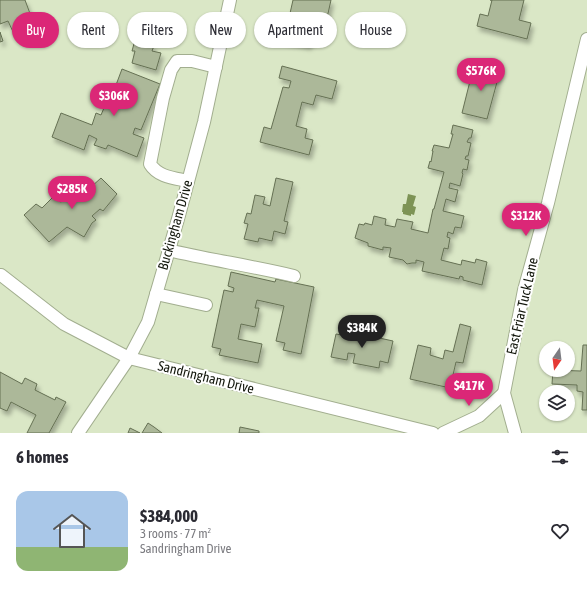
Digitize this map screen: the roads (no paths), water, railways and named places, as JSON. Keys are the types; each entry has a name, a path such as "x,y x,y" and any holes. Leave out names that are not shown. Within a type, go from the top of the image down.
{"street":[{"name":"Buckingham Drive","path":"78,433 129,358 148,322 204,122 230,0"},
{"name":"East Friar Tuck Lane","path":"515,433 504,392 524,290 548,203 587,39"},
{"path":"188,181 154,171 150,164 164,98 171,70 177,61 192,61 216,66"},
{"path":"168,250 208,260 257,267 294,276"},
{"name":"Sandringham Drive","path":"1,275 64,324 129,358 432,433"},
{"path":"156,294 206,305"},
{"path":"443,433 479,416 504,392"}]}
